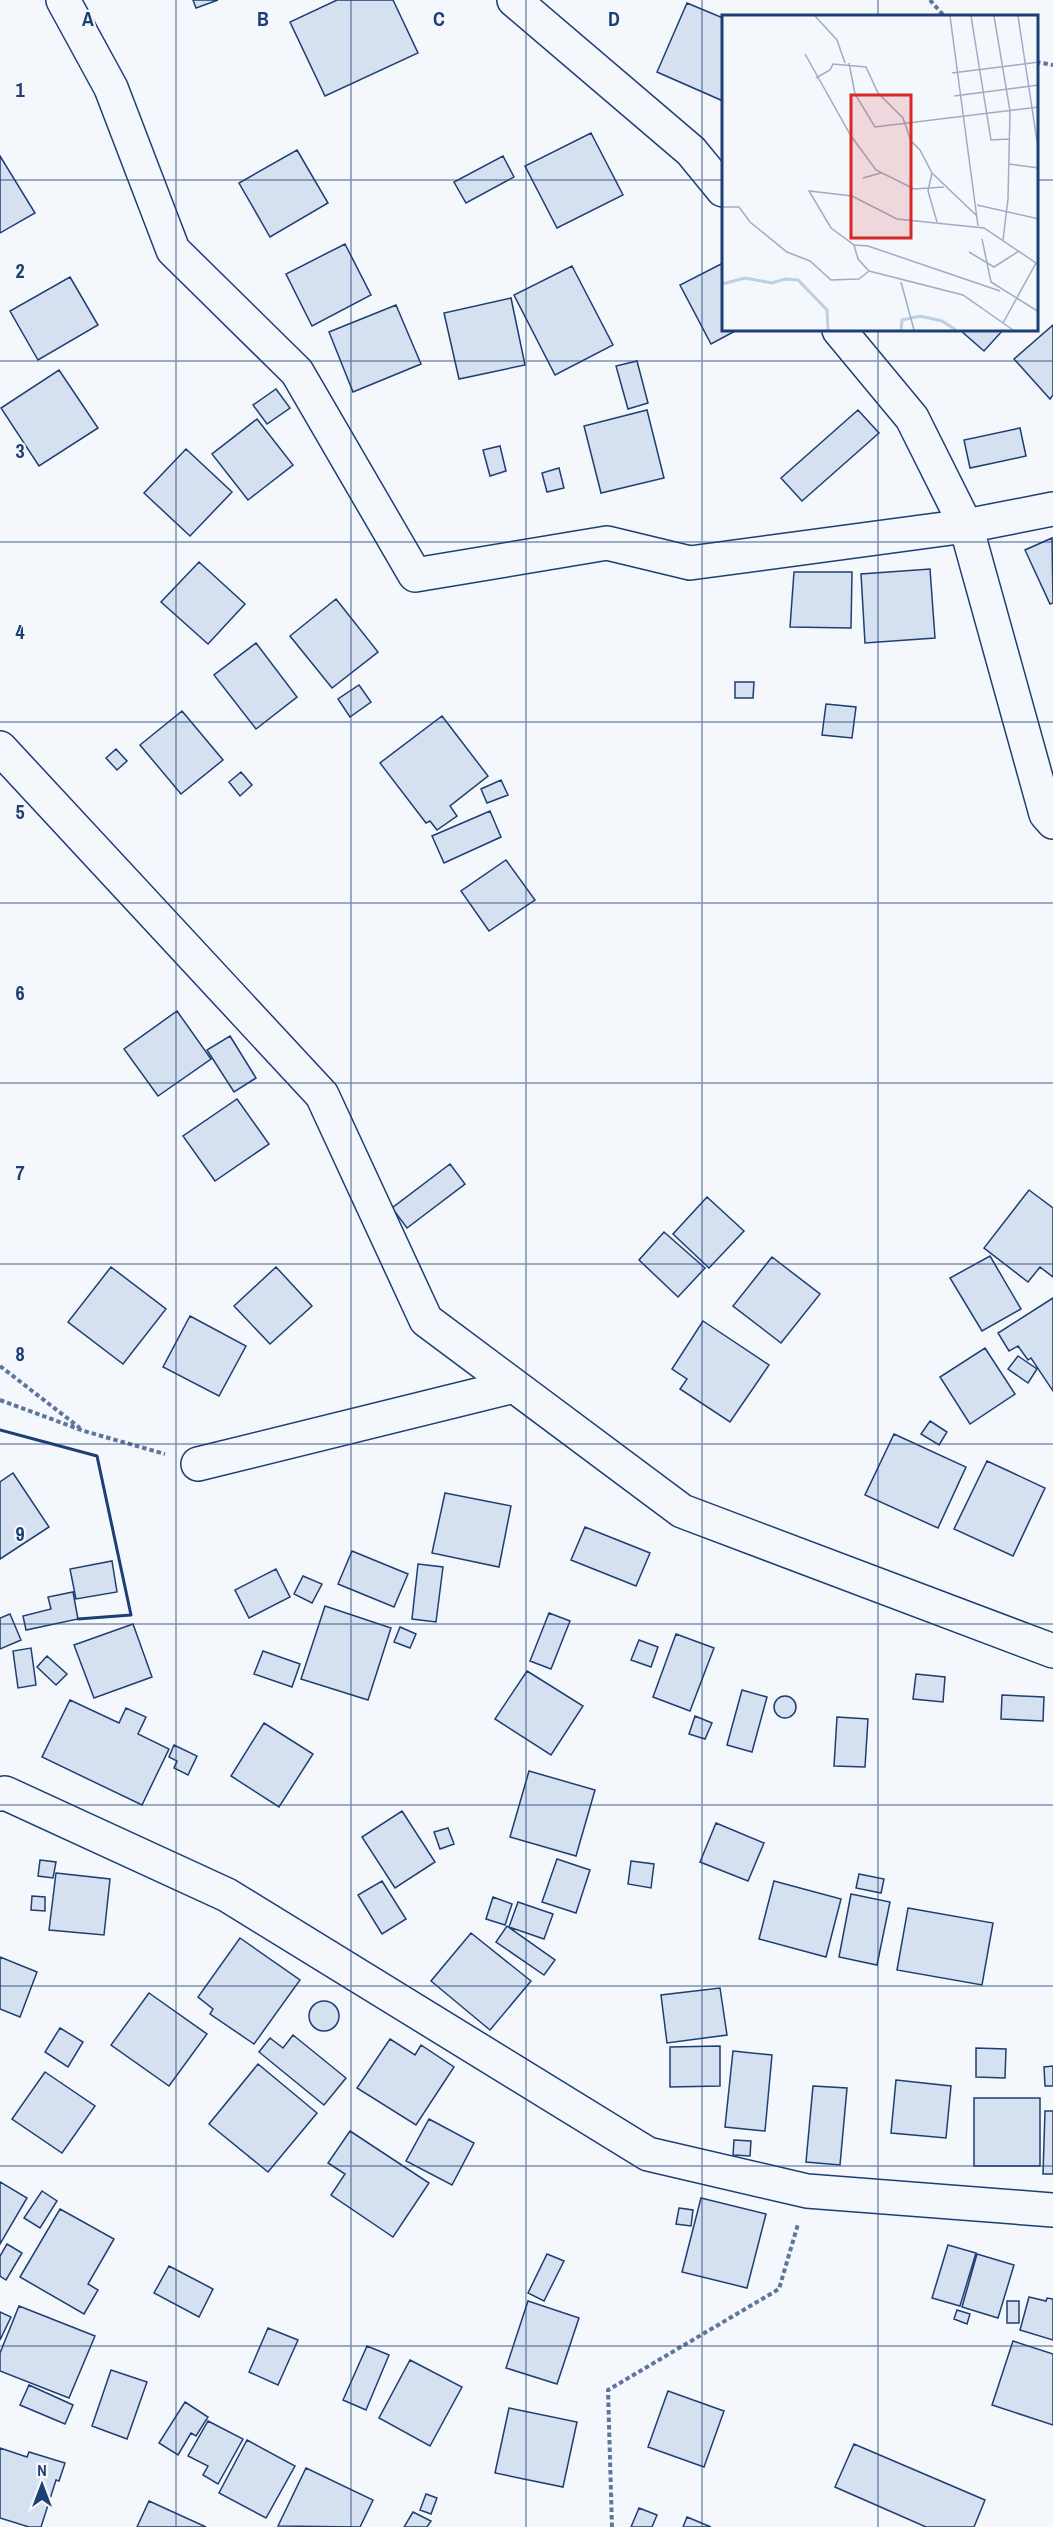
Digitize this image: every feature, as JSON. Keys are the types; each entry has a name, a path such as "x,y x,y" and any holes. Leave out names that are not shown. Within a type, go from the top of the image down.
{"street":[{"path":"63,0 111,88 173,250 297,372 415,575 607,543 690,564 966,526 1053,509"},
{"path":"514,0 690,151 722,189"},
{"path":"841,332 912,418 966,526 1046,814 1053,822"},
{"path":"0,748 322,1095 426,1320 682,1511 1053,1651"},
{"path":"198,1464 514,1386"},
{"path":"0,1794 5,1793 227,1895 648,2154 807,2191 1053,2210"}],"path":[{"path":"930,0 943,15"},
{"path":"1038,62 1053,65"},
{"path":"0,1366 84,1431"},
{"path":"0,1400 84,1431 198,1464"},
{"path":"612,2527 608,2390 779,2289 807,2191"}],"building":[{"path":"193,0 218,0 196,8"},
{"path":"337,0 393,0 418,53 325,96 290,22"},
{"path":"687,3 722,18 722,101 657,72"},
{"path":"591,133 623,195 557,228 525,166"},
{"path":"297,150 328,203 270,237 239,183"},
{"path":"0,156 35,213 0,233"},
{"path":"503,156 514,177 466,203 454,182"},
{"path":"345,244 371,295 312,326 286,274"},
{"path":"722,264 722,332 733,332 711,344 680,285"},
{"path":"572,266 613,345 555,375 514,295"},
{"path":"70,277 98,325 38,360 10,311"},
{"path":"511,298 525,365 459,379 444,313"},
{"path":"396,305 421,364 353,392 329,332"},
{"path":"1053,325 1053,395 1050,399 1014,359"},
{"path":"962,332 1001,332 984,351"},
{"path":"637,361 648,403 628,409 616,366"},
{"path":"59,370 98,428 39,466 1,408"},
{"path":"276,389 290,408 267,424 253,405"},
{"path":"647,410 664,478 601,493 584,426"},
{"path":"858,410 879,433 802,501 781,478"},
{"path":"257,419 293,465 248,500 212,454"},
{"path":"1020,428 1026,456 970,468 964,440"},
{"path":"500,446 506,471 490,476 483,450"},
{"path":"186,449 232,492 190,536 144,493"},
{"path":"559,468 564,488 547,492 542,473"},
{"path":"1052,538 1053,603 1050,604 1025,550"},
{"path":"199,562 245,604 208,644 161,602"},
{"path":"930,569 935,638 865,643 861,574"},
{"path":"794,572 852,572 851,628 790,627"},
{"path":"336,599 378,652 332,688 290,636"},
{"path":"256,643 297,697 256,729 214,675"},
{"path":"735,682 754,682 753,698 735,698"},
{"path":"359,685 371,702 350,717 338,699"},
{"path":"826,704 856,707 852,738 822,735"},
{"path":"182,711 223,760 181,794 140,745"},
{"path":"442,716 488,776 450,806 457,816 437,830 430,821 426,823 380,763"},
{"path":"116,749 127,761 117,770 106,758"},
{"path":"241,772 252,785 240,796 229,782"},
{"path":"501,780 508,795 487,803 481,789"},
{"path":"490,811 501,837 444,863 432,836"},
{"path":"506,860 535,900 489,931 461,891"},
{"path":"177,1011 211,1059 158,1096 124,1049"},
{"path":"230,1036 256,1078 234,1092 207,1050"},
{"path":"237,1099 269,1144 215,1181 183,1136"},
{"path":"450,1164 465,1184 407,1228 392,1208"},
{"path":"1029,1190 1053,1208 1053,1277 1040,1267 1028,1282 984,1248"},
{"path":"707,1197 744,1231 709,1268 673,1234"},
{"path":"664,1232 705,1268 678,1297 639,1260"},
{"path":"990,1256 1021,1309 982,1331 950,1278"},
{"path":"772,1257 820,1294 781,1343 733,1306"},
{"path":"111,1267 166,1309 123,1364 68,1322"},
{"path":"276,1267 312,1306 270,1344 234,1306"},
{"path":"1053,1298 1053,1391 1031,1358 1028,1360 1018,1346 1009,1351 998,1333"},
{"path":"190,1316 246,1346 219,1396 163,1367"},
{"path":"703,1321 769,1365 730,1422 680,1389 687,1379 672,1369"},
{"path":"985,1348 1015,1394 970,1424 940,1377"},
{"path":"1018,1356 1037,1369 1028,1383 1008,1369"},
{"path":"930,1421 947,1432 939,1445 921,1434"},
{"path":"894,1434 966,1467 938,1528 865,1495"},
{"path":"987,1461 1045,1488 1013,1556 954,1529"},
{"path":"13,1473 49,1527 0,1559 0,1482"},
{"path":"445,1493 511,1506 499,1567 432,1553"},
{"path":"585,1527 650,1553 636,1586 571,1560"},
{"path":"352,1551 408,1574 394,1607 338,1584"},
{"path":"112,1561 117,1592 76,1599 70,1569"},
{"path":"418,1564 443,1567 436,1622 412,1619"},
{"path":"276,1569 290,1597 249,1618 235,1590"},
{"path":"303,1576 322,1584 312,1603 294,1594"},
{"path":"73,1592 78,1619 26,1630 23,1616 51,1609 48,1597"},
{"path":"325,1606 391,1628 368,1700 301,1679"},
{"path":"549,1613 570,1621 551,1669 530,1661"},
{"path":"10,1614 21,1640 0,1649 0,1618"},
{"path":"133,1624 152,1677 94,1698 74,1645"},
{"path":"400,1627 416,1634 410,1648 394,1642"},
{"path":"676,1634 714,1648 690,1711 653,1697"},
{"path":"639,1640 658,1647 651,1667 631,1660"},
{"path":"31,1648 36,1685 18,1688 13,1651"},
{"path":"263,1651 300,1664 292,1687 254,1674"},
{"path":"47,1656 67,1674 56,1685 37,1667"},
{"path":"527,1671 583,1706 551,1755 495,1719"},
{"path":"916,1674 945,1677 943,1702 913,1699"},
{"path":"742,1690 767,1697 752,1752 727,1745"},
{"path":"1002,1695 1044,1697 1043,1721 1001,1719"},
{"path":"785,1696 793,1699 796,1707 793,1715 785,1718 777,1715 774,1707 777,1699"},
{"path":"70,1700 119,1723 126,1708 146,1717 138,1734 169,1749 142,1805 42,1757"},
{"path":"695,1716 712,1723 705,1739 689,1734"},
{"path":"837,1717 868,1719 865,1767 834,1766"},
{"path":"264,1723 313,1754 279,1807 231,1776"},
{"path":"174,1745 197,1756 188,1775 174,1768 177,1761 169,1757"},
{"path":"529,1771 595,1790 576,1856 510,1837"},
{"path":"402,1811 435,1862 395,1888 362,1837"},
{"path":"716,1823 764,1843 748,1881 700,1862"},
{"path":"448,1828 454,1844 440,1849 434,1832"},
{"path":"557,1859 590,1870 576,1913 542,1902"},
{"path":"40,1860 56,1862 53,1878 38,1876"},
{"path":"631,1861 654,1864 651,1888 628,1884"},
{"path":"56,1873 110,1879 104,1935 49,1930"},
{"path":"859,1874 884,1879 881,1893 856,1888"},
{"path":"382,1881 406,1919 382,1934 358,1895"},
{"path":"774,1881 841,1899 826,1957 759,1939"},
{"path":"851,1894 890,1902 877,1965 839,1957"},
{"path":"32,1896 45,1897 45,1911 31,1910"},
{"path":"493,1897 512,1904 505,1925 486,1919"},
{"path":"518,1902 553,1914 544,1939 509,1927"},
{"path":"908,1908 993,1923 982,1985 897,1970"},
{"path":"507,1926 555,1960 544,1975 496,1942"},
{"path":"471,1933 531,1981 490,2030 431,1981"},
{"path":"240,1938 300,1980 254,2044 210,2014 213,2009 198,1997"},
{"path":"0,1957 37,1972 20,2017 0,2009"},
{"path":"720,1988 727,2035 667,2043 661,1995"},
{"path":"149,1993 207,2034 169,2086 111,2045"},
{"path":"324,2001 335,2005 339,2016 335,2027 324,2031 313,2027 309,2016 313,2005"},
{"path":"60,2028 83,2042 68,2067 45,2052"},
{"path":"293,2035 346,2078 324,2105 259,2052 270,2038 283,2048"},
{"path":"390,2039 415,2055 421,2045 454,2067 416,2125 357,2088"},
{"path":"720,2046 720,2086 670,2087 670,2047"},
{"path":"976,2048 1006,2049 1005,2078 976,2077"},
{"path":"733,2051 772,2055 765,2131 725,2127"},
{"path":"258,2064 317,2113 268,2172 209,2124"},
{"path":"1053,2066 1053,2086 1045,2086 1044,2067"},
{"path":"45,2072 95,2106 62,2153 12,2119"},
{"path":"896,2080 951,2086 946,2138 891,2133"},
{"path":"813,2086 847,2088 840,2165 806,2162"},
{"path":"974,2098 1040,2098 1040,2166 974,2166"},
{"path":"1045,2111 1053,2111 1053,2174 1043,2174"},
{"path":"429,2119 474,2143 452,2185 406,2161"},
{"path":"350,2131 429,2183 393,2237 331,2195 345,2174 328,2163"},
{"path":"734,2140 751,2141 750,2156 733,2155"},
{"path":"0,2182 27,2198 0,2244"},
{"path":"42,2191 57,2201 40,2228 24,2218"},
{"path":"701,2198 766,2214 747,2288 682,2272"},
{"path":"679,2208 693,2210 691,2226 676,2224"},
{"path":"60,2209 114,2239 88,2284 98,2290 84,2314 20,2277"},
{"path":"7,2244 22,2253 6,2280 0,2276 0,2256"},
{"path":"948,2245 976,2253 960,2306 932,2298"},
{"path":"547,2254 564,2261 544,2301 528,2293"},
{"path":"977,2254 1014,2265 998,2318 962,2307"},
{"path":"169,2266 213,2289 199,2317 154,2293"},
{"path":"1029,2297 1046,2301 1047,2298 1053,2299 1053,2340 1020,2330"},
{"path":"528,2301 579,2318 557,2384 506,2368"},
{"path":"1007,2301 1019,2301 1019,2323 1007,2323"},
{"path":"19,2306 95,2336 69,2398 0,2371 0,2353"},
{"path":"957,2310 970,2314 967,2324 954,2319"},
{"path":"0,2312 11,2317 0,2340"},
{"path":"268,2328 298,2340 278,2385 249,2372"},
{"path":"1013,2341 1053,2354 1053,2425 992,2405"},
{"path":"367,2346 389,2355 366,2410 343,2400"},
{"path":"410,2360 462,2387 430,2446 379,2418"},
{"path":"111,2370 147,2382 127,2439 92,2426"},
{"path":"29,2385 73,2405 65,2424 20,2405"},
{"path":"668,2391 724,2411 704,2467 648,2447"},
{"path":"185,2402 208,2417 196,2436 191,2433 178,2455 159,2443"},
{"path":"509,2408 577,2422 563,2487 495,2473"},
{"path":"208,2421 243,2439 218,2484 203,2475 208,2466 188,2456"},
{"path":"247,2440 295,2466 266,2518 219,2493"},
{"path":"854,2444 985,2500 974,2527 926,2527 835,2487"},
{"path":"0,2448 27,2457 29,2452 65,2463 59,2481 56,2480 41,2527 29,2527 0,2518"},
{"path":"306,2468 373,2500 360,2527 278,2526"},
{"path":"426,2494 437,2498 431,2514 420,2510"},
{"path":"149,2501 206,2527 137,2527"},
{"path":"639,2508 657,2515 652,2527 631,2527"},
{"path":"413,2512 431,2521 427,2527 404,2527"},
{"path":"687,2517 711,2527 683,2527"}],"wall":[{"path":"0,1430 97,1456 131,1615 78,1619"}]}
